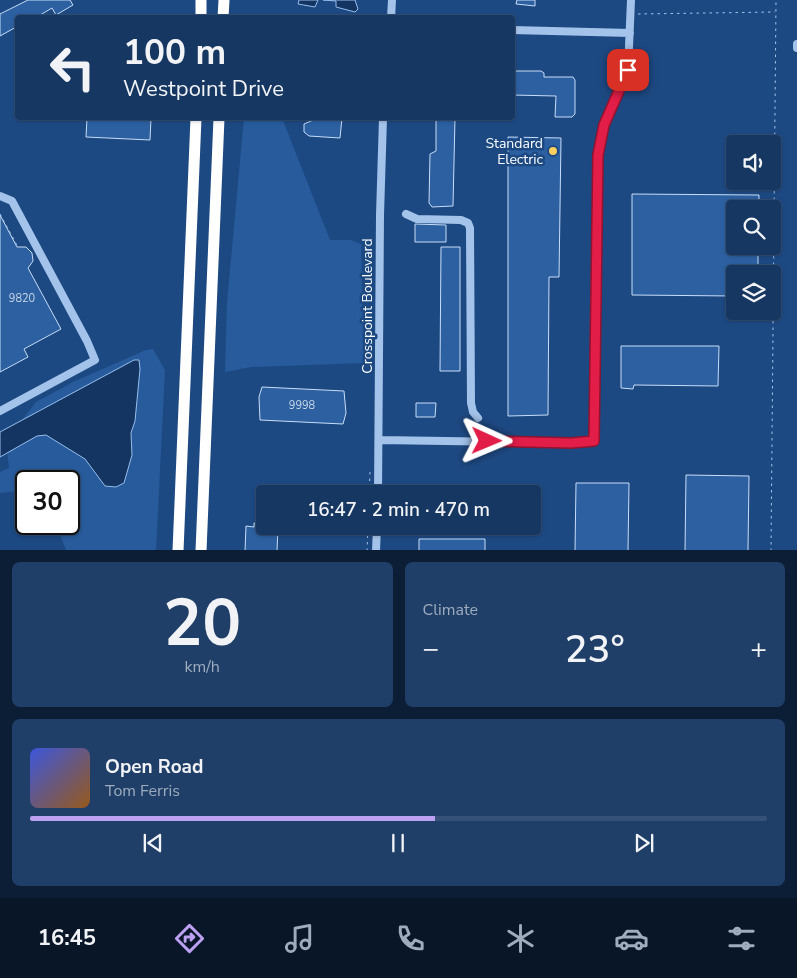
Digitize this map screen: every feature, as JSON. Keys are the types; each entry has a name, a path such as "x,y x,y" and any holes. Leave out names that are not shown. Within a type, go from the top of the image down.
{"highway":[{"path":"201,0 201,15"},
{"path":"223,15 224,0"},
{"path":"178,550 196,120"},
{"path":"201,550 219,120"}],"street":[{"path":"391,15 392,0"},
{"path":"380,440 571,443 594,441 598,155 604,125 628,70 631,0"},
{"path":"515,30 630,33"},
{"name":"Crosspoint Boulevard","path":"378,485 380,215 383,120"},
{"path":"0,196 12,201 95,360 0,411"},
{"path":"406,214 417,219 461,220 468,223 470,228 472,243 472,403 473,412 478,418"},
{"path":"376,550 377,535"}],"path":[{"path":"771,550 776,0"},
{"path":"638,15 776,12"},
{"path":"0,214 18,247"},
{"path":"367,550 368,535"}],"shaded area":[{"path":"299,0 318,0 315,7 298,4"},
{"path":"323,0 355,0 358,9 355,12 336,7 336,1"},
{"path":"244,120 283,120 330,240 351,240 361,244 364,363 251,367 225,372 227,303"},
{"path":"153,349 165,370 156,550 66,550 60,535 80,535 80,470 15,470 15,491 0,493 0,472 9,468 6,441 36,402 73,382 146,350"},
{"path":"134,360 139,360 140,369 135,421 131,433 132,455 124,483 116,487 105,486 85,459 46,435 37,436 0,457 0,432"}],"building":[{"path":"28,0 70,0 73,5 56,15 52,8 40,15 15,15 15,28 0,36 0,14"},
{"path":"517,0 535,0 535,6 516,4"},
{"path":"515,71 541,71 544,73 544,77 573,77 575,80 575,114 572,117 555,117 556,96 515,95"},
{"path":"87,120 151,120 150,140 86,137"},
{"path":"313,120 342,120 340,138 309,136 304,132 304,124"},
{"path":"436,120 455,120 453,206 432,207 429,203 430,154 436,151"},
{"path":"508,137 561,138 559,277 549,277 548,415 508,416"},
{"path":"632,194 759,195 759,200 726,200 726,255 758,255 758,265 726,265 726,296 632,295"},
{"path":"0,215 17,247 26,247 32,253 33,261 28,268 61,329 24,349 28,357 0,372"},
{"path":"415,224 446,225 446,242 415,242"},
{"path":"441,247 460,247 460,371 440,371"},
{"path":"621,346 719,346 718,386 634,385 633,389 621,388"},
{"path":"262,387 344,391 346,413 343,424 260,420 259,397"},
{"path":"416,403 436,403 435,417 416,417"},
{"path":"686,475 749,476 748,550 685,550"},
{"path":"576,483 629,483 628,550 575,550"},
{"path":"254,523 256,523 256,535 278,535 277,550 245,550 246,526 254,527"},
{"path":"419,539 485,539 485,550 419,550"}],"place":[{"name":"Standard Electric","path":"553,151"}],"route":[{"path":"487,441 571,443 594,441 596,411 599,139 624,84 628,70"}]}
